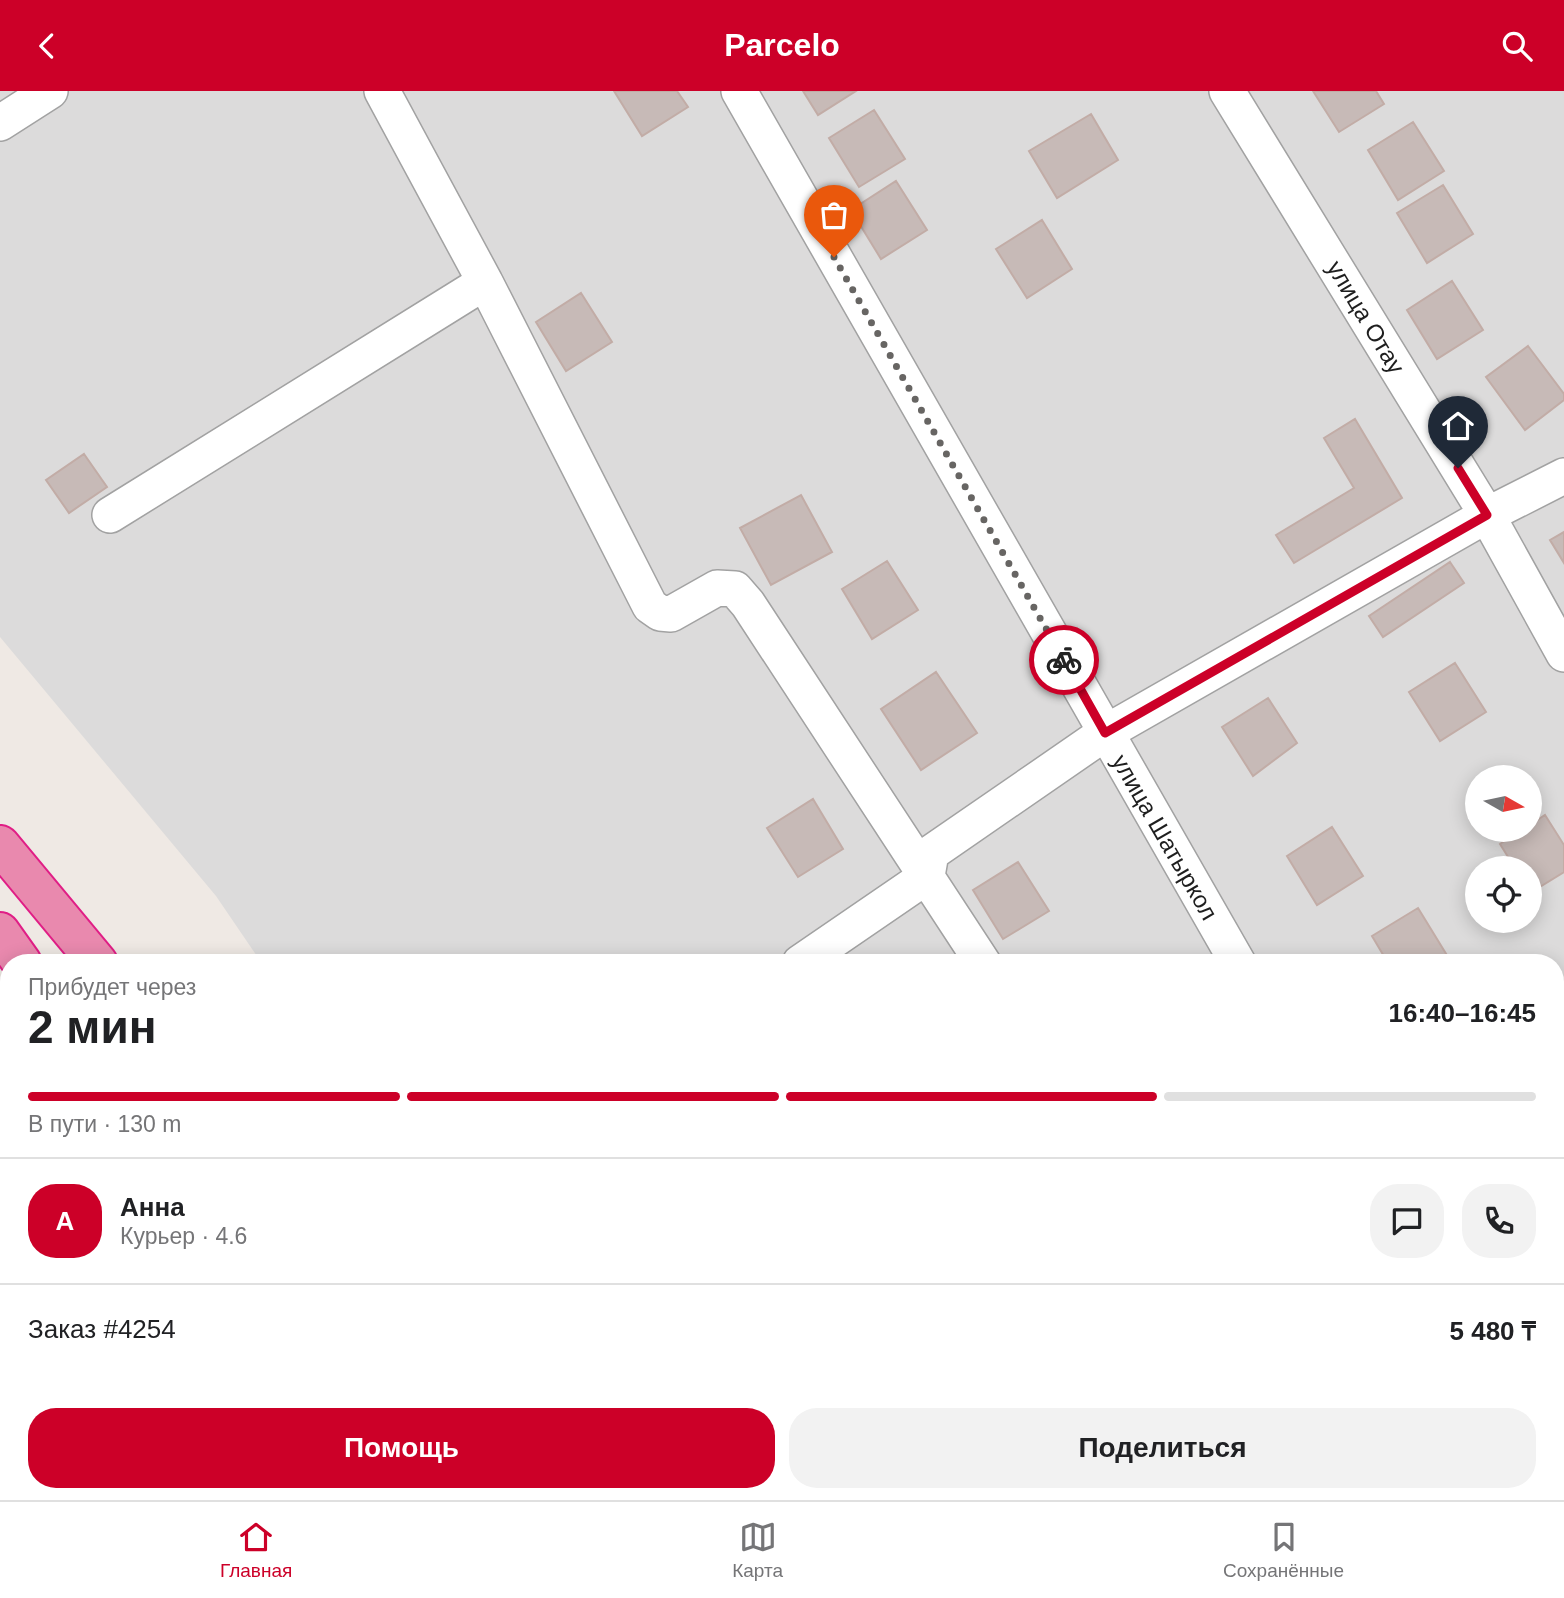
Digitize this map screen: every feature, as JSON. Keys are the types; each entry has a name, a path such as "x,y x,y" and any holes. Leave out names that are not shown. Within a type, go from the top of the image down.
{"highway":[{"path":"0,845 91,954"},
{"path":"0,932 16,954"}],"street":[{"path":"0,123 50,91"},
{"path":"382,91 485,282 650,605 660,613 671,614 717,588 735,589 748,604 977,954"},
{"name":"улица Шатыркол","path":"739,91 1233,954"},
{"name":"улица Отау","path":"1227,91 1487,515 1564,654"},
{"path":"110,515 485,282"},
{"path":"813,954 927,876 931,853 1105,733 1487,515 1564,476"}],"shaded area":[{"path":"0,91 1564,91 1564,954 256,954 216,896 0,637"}],"building":[{"path":"614,91 677,91 688,107 642,136"},
{"path":"803,91 856,91 818,115"},
{"path":"1313,91 1376,91 1384,104 1339,132"},
{"path":"874,110 905,159 859,187 829,138"},
{"path":"1091,114 1118,160 1057,198 1029,151"},
{"path":"1413,122 1444,171 1398,200 1368,150"},
{"path":"896,181 927,230 881,259 851,210"},
{"path":"1443,185 1473,234 1427,263 1397,213"},
{"path":"1042,220 1072,269 1027,298 996,249"},
{"path":"1452,281 1483,330 1437,359 1407,310"},
{"path":"581,293 612,342 566,371 536,322"},
{"path":"1528,346 1564,394 1564,400 1525,430 1486,377"},
{"path":"1355,419 1402,498 1294,563 1276,535 1354,488 1324,438"},
{"path":"84,454 107,487 69,513 46,480"},
{"path":"801,495 832,552 771,585 740,528"},
{"path":"1564,532 1564,563 1550,540"},
{"path":"887,561 918,610 872,639 842,589"},
{"path":"1450,562 1464,583 1383,637 1369,616"},
{"path":"1455,663 1486,712 1440,741 1409,692"},
{"path":"936,672 977,733 921,770 881,709"},
{"path":"1268,698 1297,743 1253,776 1222,727"},
{"path":"813,799 843,849 798,877 767,828"},
{"path":"1545,815 1564,845 1564,872 1542,886 1542,856 1508,856 1500,844 1542,842 1542,817"},
{"path":"1332,827 1363,876 1317,905 1287,856"},
{"path":"1018,862 1049,911 1003,939 973,890"},
{"path":"1418,908 1446,954 1383,954 1372,936"}],"way so far":[{"path":"834,257 1064,660"}],"route":[{"path":"1064,660 1105,733 1487,515 1458,468"}]}
